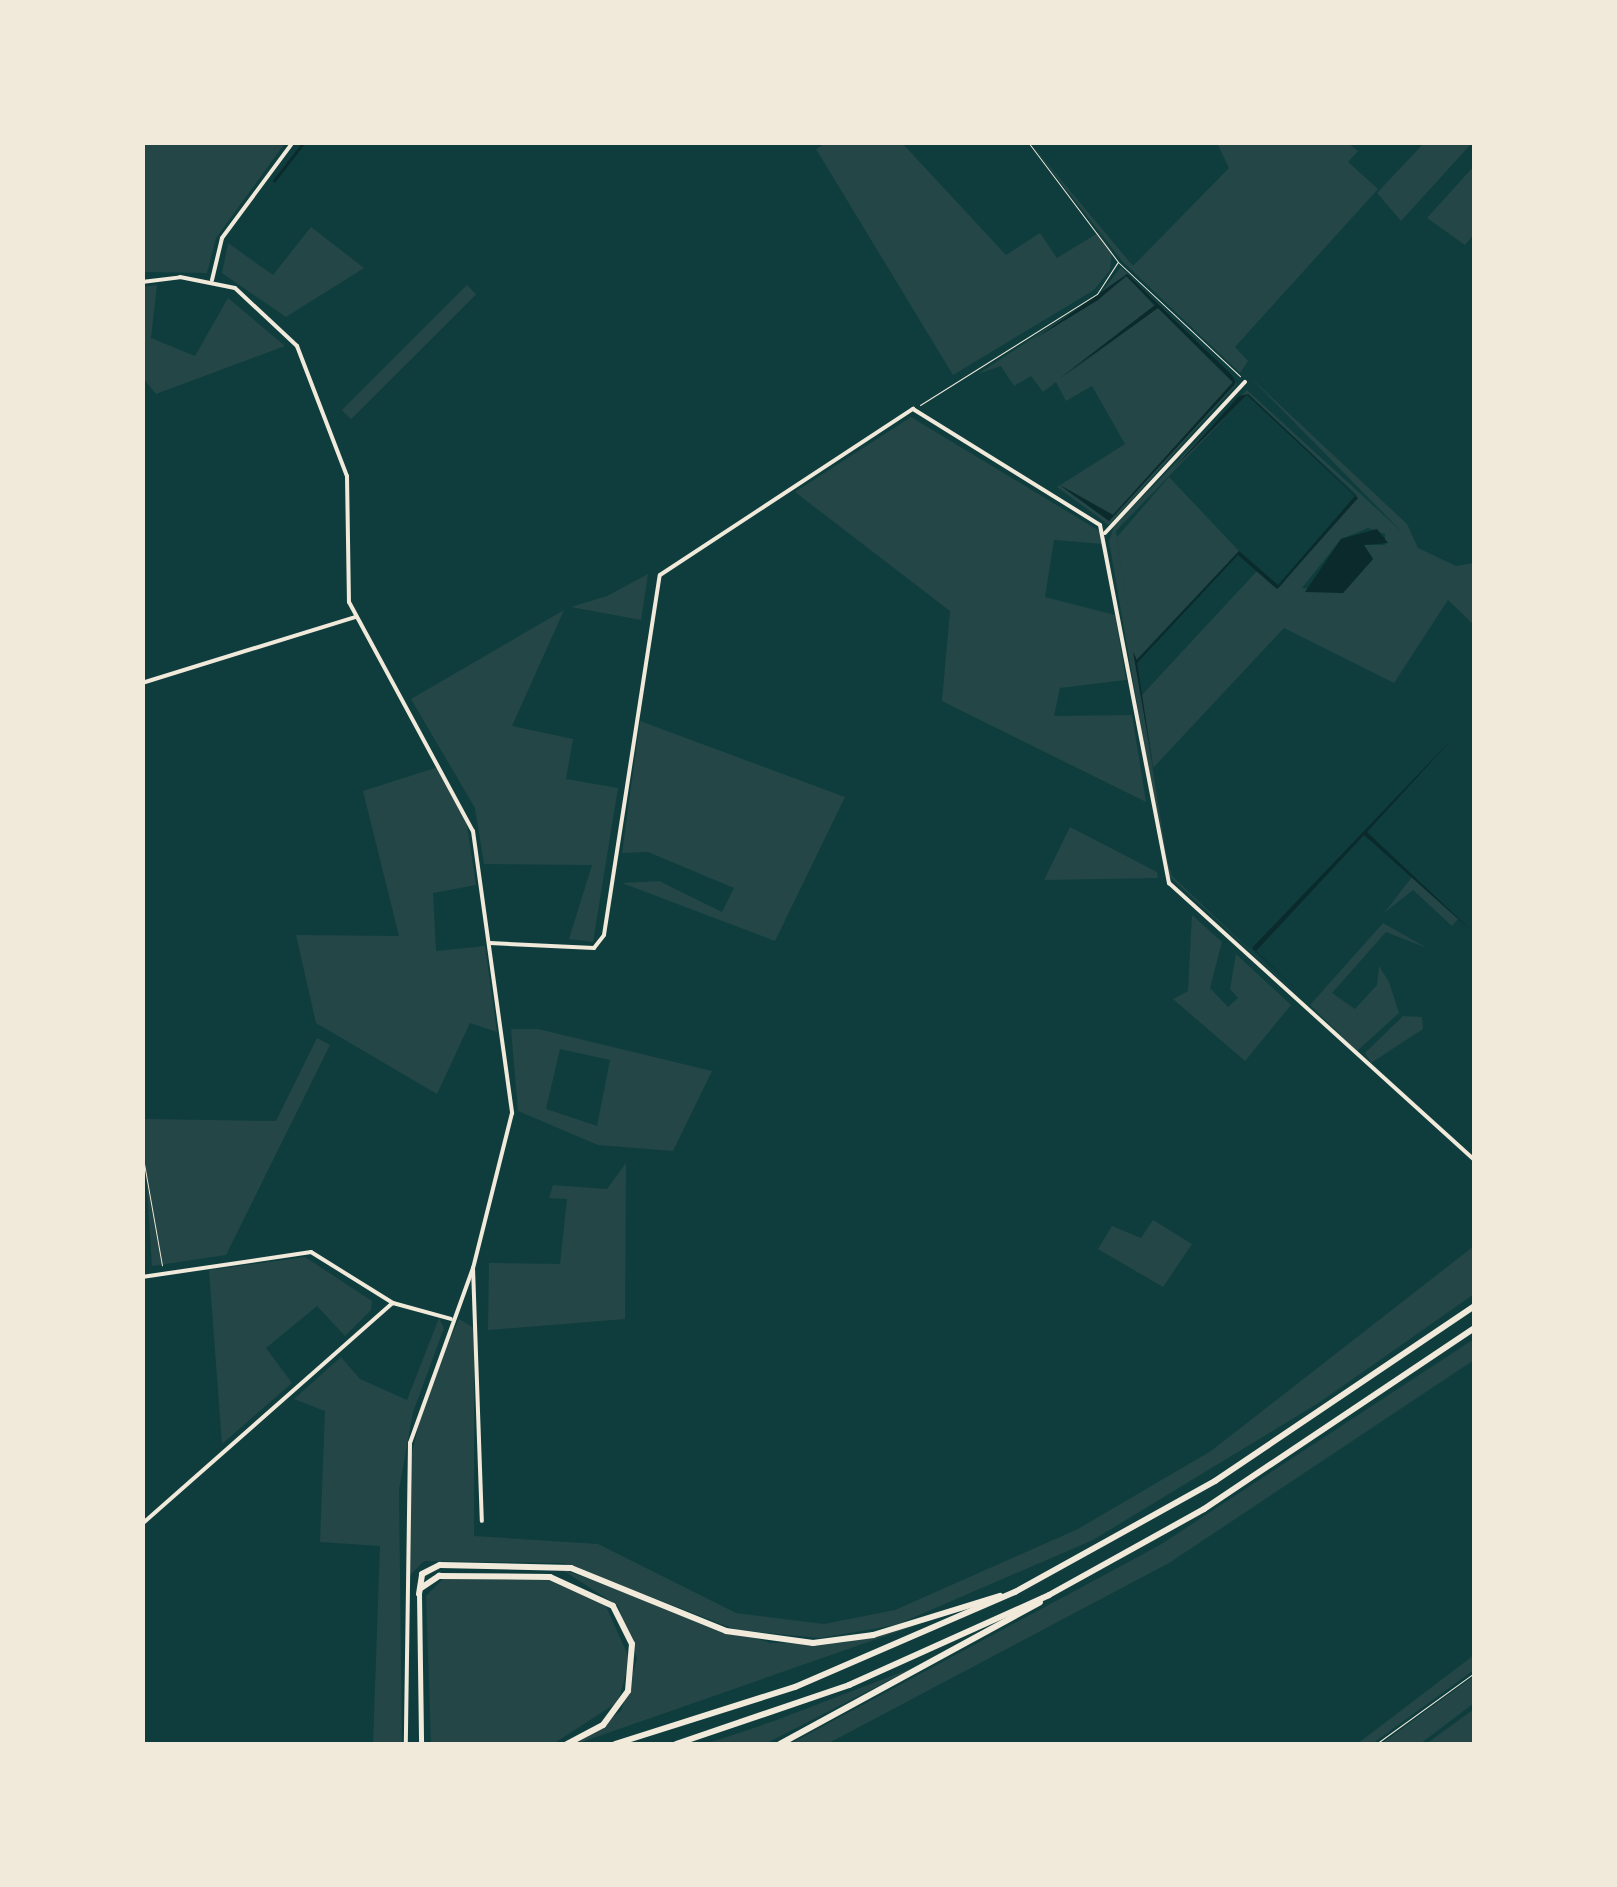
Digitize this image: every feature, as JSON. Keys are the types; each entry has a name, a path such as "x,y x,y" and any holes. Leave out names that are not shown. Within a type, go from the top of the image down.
{"highway":[{"path":"615,1744 795,1686 1016,1592 1215,1481 1474,1306"},
{"path":"780,1744 1204,1509 1474,1328"},
{"path":"419,1594 420,1576 436,1566 554,1566 610,1577 726,1631 812,1643 873,1635 1016,1592"},
{"path":"419,1594 435,1576 538,1576 586,1586 613,1606 632,1644 628,1690 608,1720 567,1744"},
{"path":"676,1744 848,1685 1049,1595"}],"main road":[{"path":"419,1594 421,1744"}],"street":[{"path":"212,280 222,238 293,142"},
{"path":"142,282 212,280 264,306 297,346 347,476 355,617 463,801 490,943 512,1113 474,1268 452,1319 407,1469 406,1744"},
{"path":"1105,533 1245,382"},
{"path":"490,943 594,948 604,936 660,575 912,409 1105,533 1169,884 1474,1160"},
{"path":"142,684 355,617"},
{"path":"142,1277 311,1252 393,1303 452,1319"},
{"path":"474,1268 482,1522"},
{"path":"142,1524 393,1303"}],"path":[{"path":"1028,142 1118,262 1245,382"},
{"path":"912,409 1097,294 1118,262"},
{"path":"142,1152 164,1273"},
{"path":"1376,1744 1474,1673"}],"shaded area":[{"path":"143,142 285,143 216,238 207,273 143,272"},
{"path":"826,143 902,143 1006,255 1040,233 1057,258 1098,233 1112,251 1110,270 1094,290 953,375 816,149"},
{"path":"1030,143 1133,266 1229,168 1217,143 1348,143 1358,151 1348,162 1378,189 1235,347 1248,361 1240,373 1122,261"},
{"path":"1424,143 1472,143 1401,221 1377,193"},
{"path":"1474,166 1474,234 1465,245 1427,218"},
{"path":"311,227 364,268 286,317 222,273 228,243 273,275"},
{"path":"1121,267 1128,274 1106,293 1127,276 1155,307 1062,378 1158,308 1233,383 1113,515 1060,485 1125,444 1092,386 1066,401 1056,382 1043,392 1031,376 1014,386 1001,366 978,374 1100,294"},
{"path":"1127,274 1231,374 1235,384 1109,521 1060,485 1113,515 1233,382 1158,308 1060,378 1155,305 1126,276 1098,300 1036,338"},
{"path":"157,285 151,338 195,356 228,298 285,346 156,394 143,378 142,287"},
{"path":"467,285 476,294 351,419 342,410"},
{"path":"1249,376 1407,524 1418,548 1456,566 1474,563 1474,625 1448,600 1394,683 1284,628 1153,768 1141,698 1167,859 1172,876 1303,1000 1166,873 1109,541 1114,526 1247,390 1402,532","holes":["1248,394 1357,495 1279,588 1257,571 1141,696 1134,652 1136,660 1239,551 1169,477 1117,537 1132,642 1116,531","1368,528 1385,534 1385,545 1364,545 1373,559 1343,593 1302,588 1341,539"]},
{"path":"1234,381 1237,384 1109,525 1057,487 1060,485 1109,521"},
{"path":"1248,394 1358,498 1277,589 1238,555 1137,663 1154,772 1133,652 1137,660 1239,551 1278,585 1355,496 1247,395 1174,468 1239,396"},
{"path":"911,417 1101,532 1103,544 1054,540 1045,597 1115,615 1126,680 1060,688 1054,716 1132,715 1146,802 942,701 950,611 795,492"},
{"path":"1377,529 1388,543 1364,545 1373,559 1343,593 1305,592 1341,539"},
{"path":"648,574 641,620 571,607 607,596"},
{"path":"564,610 512,726 573,739 566,779 618,788 593,942 569,939 592,865 484,864 475,808 411,699"},
{"path":"640,721 845,797 775,941 622,883 659,881 722,912 734,888 648,852 622,853"},
{"path":"1453,738 1367,832 1474,933 1364,835 1256,951 1302,995 1252,948"},
{"path":"438,767 466,819 476,885 433,893 436,951 485,946 497,1032 470,1023 437,1094 316,1023 296,935 399,936 363,791"},
{"path":"1070,827 1157,872 1158,878 1044,880"},
{"path":"1412,877 1458,919 1452,926 1413,890 1384,913"},
{"path":"1192,915 1222,942 1210,988 1228,1007 1238,998 1230,989 1236,954 1291,1005 1245,1061 1173,999 1188,991"},
{"path":"1383,923 1427,948 1386,932 1332,993 1355,1009 1377,985 1379,966 1389,982 1399,1013 1357,1051 1310,1005"},
{"path":"1403,1016 1422,1017 1423,1029 1371,1063 1365,1053"},
{"path":"511,1029 538,1029 712,1071 673,1151 598,1145 518,1111","holes":["560,1049 610,1060 597,1126 546,1109"]},
{"path":"317,1038 330,1045 226,1255 152,1266 142,1111 145,1119 276,1121"},
{"path":"626,1163 625,1319 488,1330 489,1263 560,1264 567,1199 549,1198 553,1185 607,1189"},
{"path":"1153,1220 1192,1244 1163,1287 1098,1249 1112,1226 1141,1238"},
{"path":"1474,1246 1474,1294 1320,1402 1093,1540 896,1625 820,1638 737,1630 563,1563 424,1561 410,1575 408,1469 429,1382 459,1319 474,1328 474,1536 598,1544 736,1613 824,1624 895,1610 1078,1529 1211,1451"},
{"path":"305,1257 372,1301 371,1310 345,1336 317,1306 266,1348 292,1383 222,1444 209,1270"},
{"path":"439,1318 444,1328 413,1412 399,1490 402,1744 373,1744 380,1546 320,1542 325,1411 294,1399 341,1357 360,1379 407,1400"},
{"path":"1474,1339 1474,1360 1169,1563 827,1744 790,1744 1160,1545"},
{"path":"561,1569 770,1643 842,1643 917,1625 576,1744 621,1711 637,1659 618,1606"},
{"path":"443,1579 551,1580 604,1602 630,1660 618,1702 553,1744 431,1744 426,1596"},
{"path":"1474,1655 1474,1670 1372,1744 1357,1744"},
{"path":"915,1667 765,1744 706,1744 774,1721"},
{"path":"1474,1676 1474,1703 1420,1744 1381,1744"},
{"path":"1474,1709 1474,1744 1426,1744"}],"waterway":[{"path":"274,181 304,142"}]}
